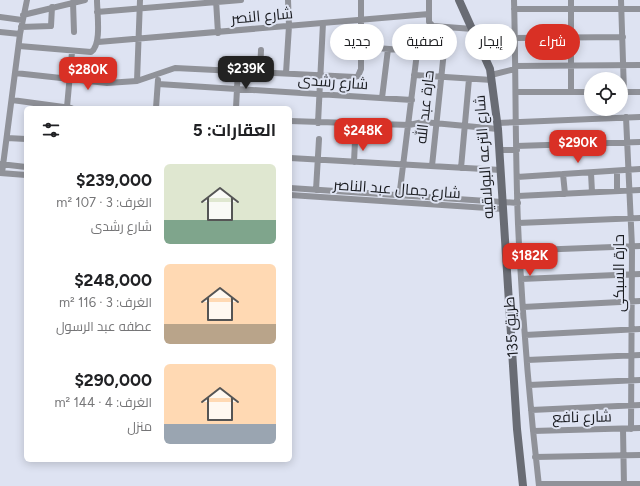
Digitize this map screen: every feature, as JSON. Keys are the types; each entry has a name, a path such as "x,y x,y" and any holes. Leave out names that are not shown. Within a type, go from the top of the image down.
{"street":[{"path":"24,175 1,173 23,17 27,0"},
{"path":"0,17 23,17 52,7 85,0"},
{"path":"19,46 72,52 91,52 95,50 98,42 97,0"},
{"path":"137,81 140,0"},
{"path":"97,12 241,0"},
{"path":"286,73 289,26 288,0"},
{"path":"361,0 362,24"},
{"path":"429,0 431,24 436,26 465,28"},
{"name":"شارع الترعه البولاقيه","path":"459,0 471,24"},
{"name":"طريق 135","path":"514,0 515,24"},
{"path":"571,24 572,0"},
{"path":"621,0 623,72"},
{"path":"216,1 218,33"},
{"path":"73,2 74,32"},
{"path":"0,32 21,31 51,26 52,7"},
{"path":"514,9 640,9"},
{"name":"شارع النصر","path":"98,42 139,40 429,14"},
{"path":"318,123 323,23"},
{"path":"580,37 622,37"},
{"path":"384,49 392,49"},
{"path":"382,98 388,49"},
{"path":"260,72 261,50"},
{"path":"67,106 72,52"},
{"path":"15,73 107,83 137,81 175,68 238,70 351,78 358,76 361,69 361,60"},
{"path":"399,198 416,60"},
{"name":"حارة عبد الله","path":"432,166 443,60"},
{"name":"شارع الترعه البولاقيه","path":"485,60 492,77 497,126 517,429 523,486"},
{"name":"طريق 135","path":"515,60 518,223 521,279 535,457 539,485"},
{"path":"571,60 571,92"},
{"path":"414,75 469,79 492,77 515,67 640,65"},
{"path":"236,106 238,70"},
{"path":"156,106 158,74"},
{"path":"461,168 469,79"},
{"name":"شارع رشدى","path":"158,84 412,100"},
{"path":"516,92 584,92"},
{"path":"628,92 640,92"},
{"path":"12,100 53,106"},
{"name":"حارة السبكى","path":"626,117 632,247 631,429"},
{"path":"292,121 409,125 418,122 465,126 497,126 516,122 640,117"},
{"path":"7,138 24,139"},
{"path":"316,190 319,139"},
{"path":"354,162 355,141"},
{"path":"499,150 640,142"},
{"path":"292,158 500,170"},
{"path":"2,164 24,167"},
{"path":"517,177 640,169"},
{"path":"617,171 618,191"},
{"path":"591,173 592,192"},
{"path":"563,174 565,194"},
{"name":"شارع جمال عبد الناصر","path":"292,188 502,206 518,200 565,194 640,190"},
{"name":"شارع جمال عبد الناصر","path":"292,195 399,198"},
{"path":"518,223 640,218"},
{"path":"505,251 640,246"},
{"path":"521,279 640,274"},
{"path":"523,307 640,301"},
{"path":"525,335 640,329"},
{"path":"527,360 640,355"},
{"path":"529,385 640,380"},
{"path":"531,410 640,405"},
{"name":"شارع نافع","path":"533,431 640,428"},
{"path":"623,429 624,485"},
{"path":"535,457 640,455"},
{"path":"539,485 640,484"}]}
